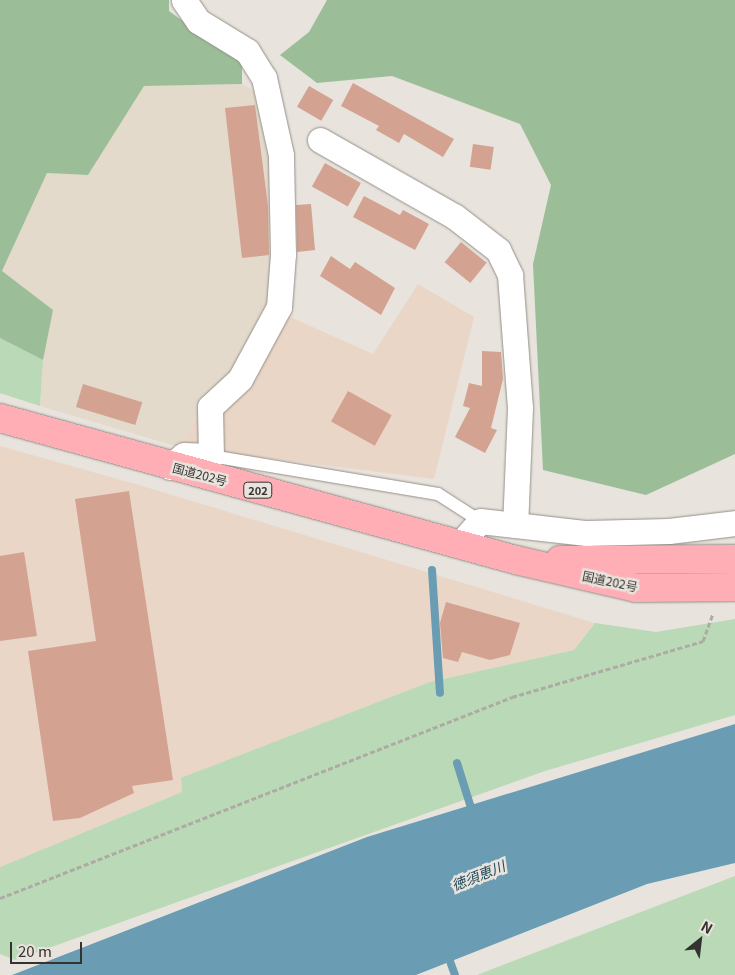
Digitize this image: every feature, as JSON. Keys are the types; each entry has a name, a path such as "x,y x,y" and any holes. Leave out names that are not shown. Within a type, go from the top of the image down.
{"highway":[{"name":"国道202号","path":"0,418 170,467 516,560 636,588 729,587"},
{"name":"国道202号","path":"516,560 735,559"}],"street":[{"path":"170,467 184,455 211,456 210,407 240,379 279,307 284,254 281,155 260,71 247,51 198,21 184,0"},
{"path":"320,140 454,216 498,250 510,275 520,408 515,525"},
{"path":"460,544 480,521 586,533 669,531 735,523"}],"lane":[{"path":"211,456 438,494 480,521"}],"path":[{"path":"0,898 512,697 703,641 729,587"}],"shaded area":[{"path":"242,84 265,97 277,254 270,308 232,376 206,399 179,447 40,406 43,360 2,271 47,173 88,175 143,86"},
{"path":"418,284 474,317 434,479 179,447 206,399 270,308 373,354"},
{"path":"0,446 139,485 595,623 574,650 430,682 181,779 182,792 0,867"}],"green space":[{"path":"0,0 169,0 169,11 242,64 242,84 144,86 88,175 47,173 2,271 53,310 43,360 0,338"},
{"path":"327,0 735,0 735,454 646,495 543,470 533,264 551,185 520,124 392,76 317,83 280,55 309,32"},
{"path":"0,338 43,360 40,406 0,393"},
{"path":"735,619 735,715 545,771 15,960 0,954 0,867 182,792 181,778 430,682 574,650 595,623 656,632"},
{"path":"735,876 735,975 477,975"}],"water":[{"name":"徳須恵川","path":"735,724 735,863 647,884 416,975 12,975 367,837"}],"building":[{"path":"353,83 454,139 443,157 404,134 399,143 376,130 379,126 341,106"},
{"path":"309,86 333,100 321,121 297,107"},
{"path":"255,105 268,206 269,255 242,258 225,108"},
{"path":"473,144 494,147 491,170 470,167"},
{"path":"325,163 361,183 348,206 312,187"},
{"path":"364,196 400,215 403,210 429,224 415,250 353,217"},
{"path":"311,204 315,250 297,252 296,205"},
{"path":"461,242 487,263 470,283 445,262"},
{"path":"331,256 350,269 355,262 395,288 381,315 320,276"},
{"path":"482,351 501,352 503,379 491,428 497,430 485,453 455,437 470,408 463,406 469,383 482,386"},
{"path":"83,384 142,402 135,425 76,407"},
{"path":"348,391 392,415 375,446 331,422"},
{"path":"129,491 173,780 132,786 134,793 80,818 53,821 28,651 96,641 75,499"},
{"path":"24,552 37,636 0,641 0,556"},
{"path":"446,602 520,623 510,655 490,660 462,652 458,662 443,658 440,623"}],"waterway":[{"path":"432,570 440,693"},
{"path":"457,763 473,814"},
{"path":"447,953 455,975"}]}
